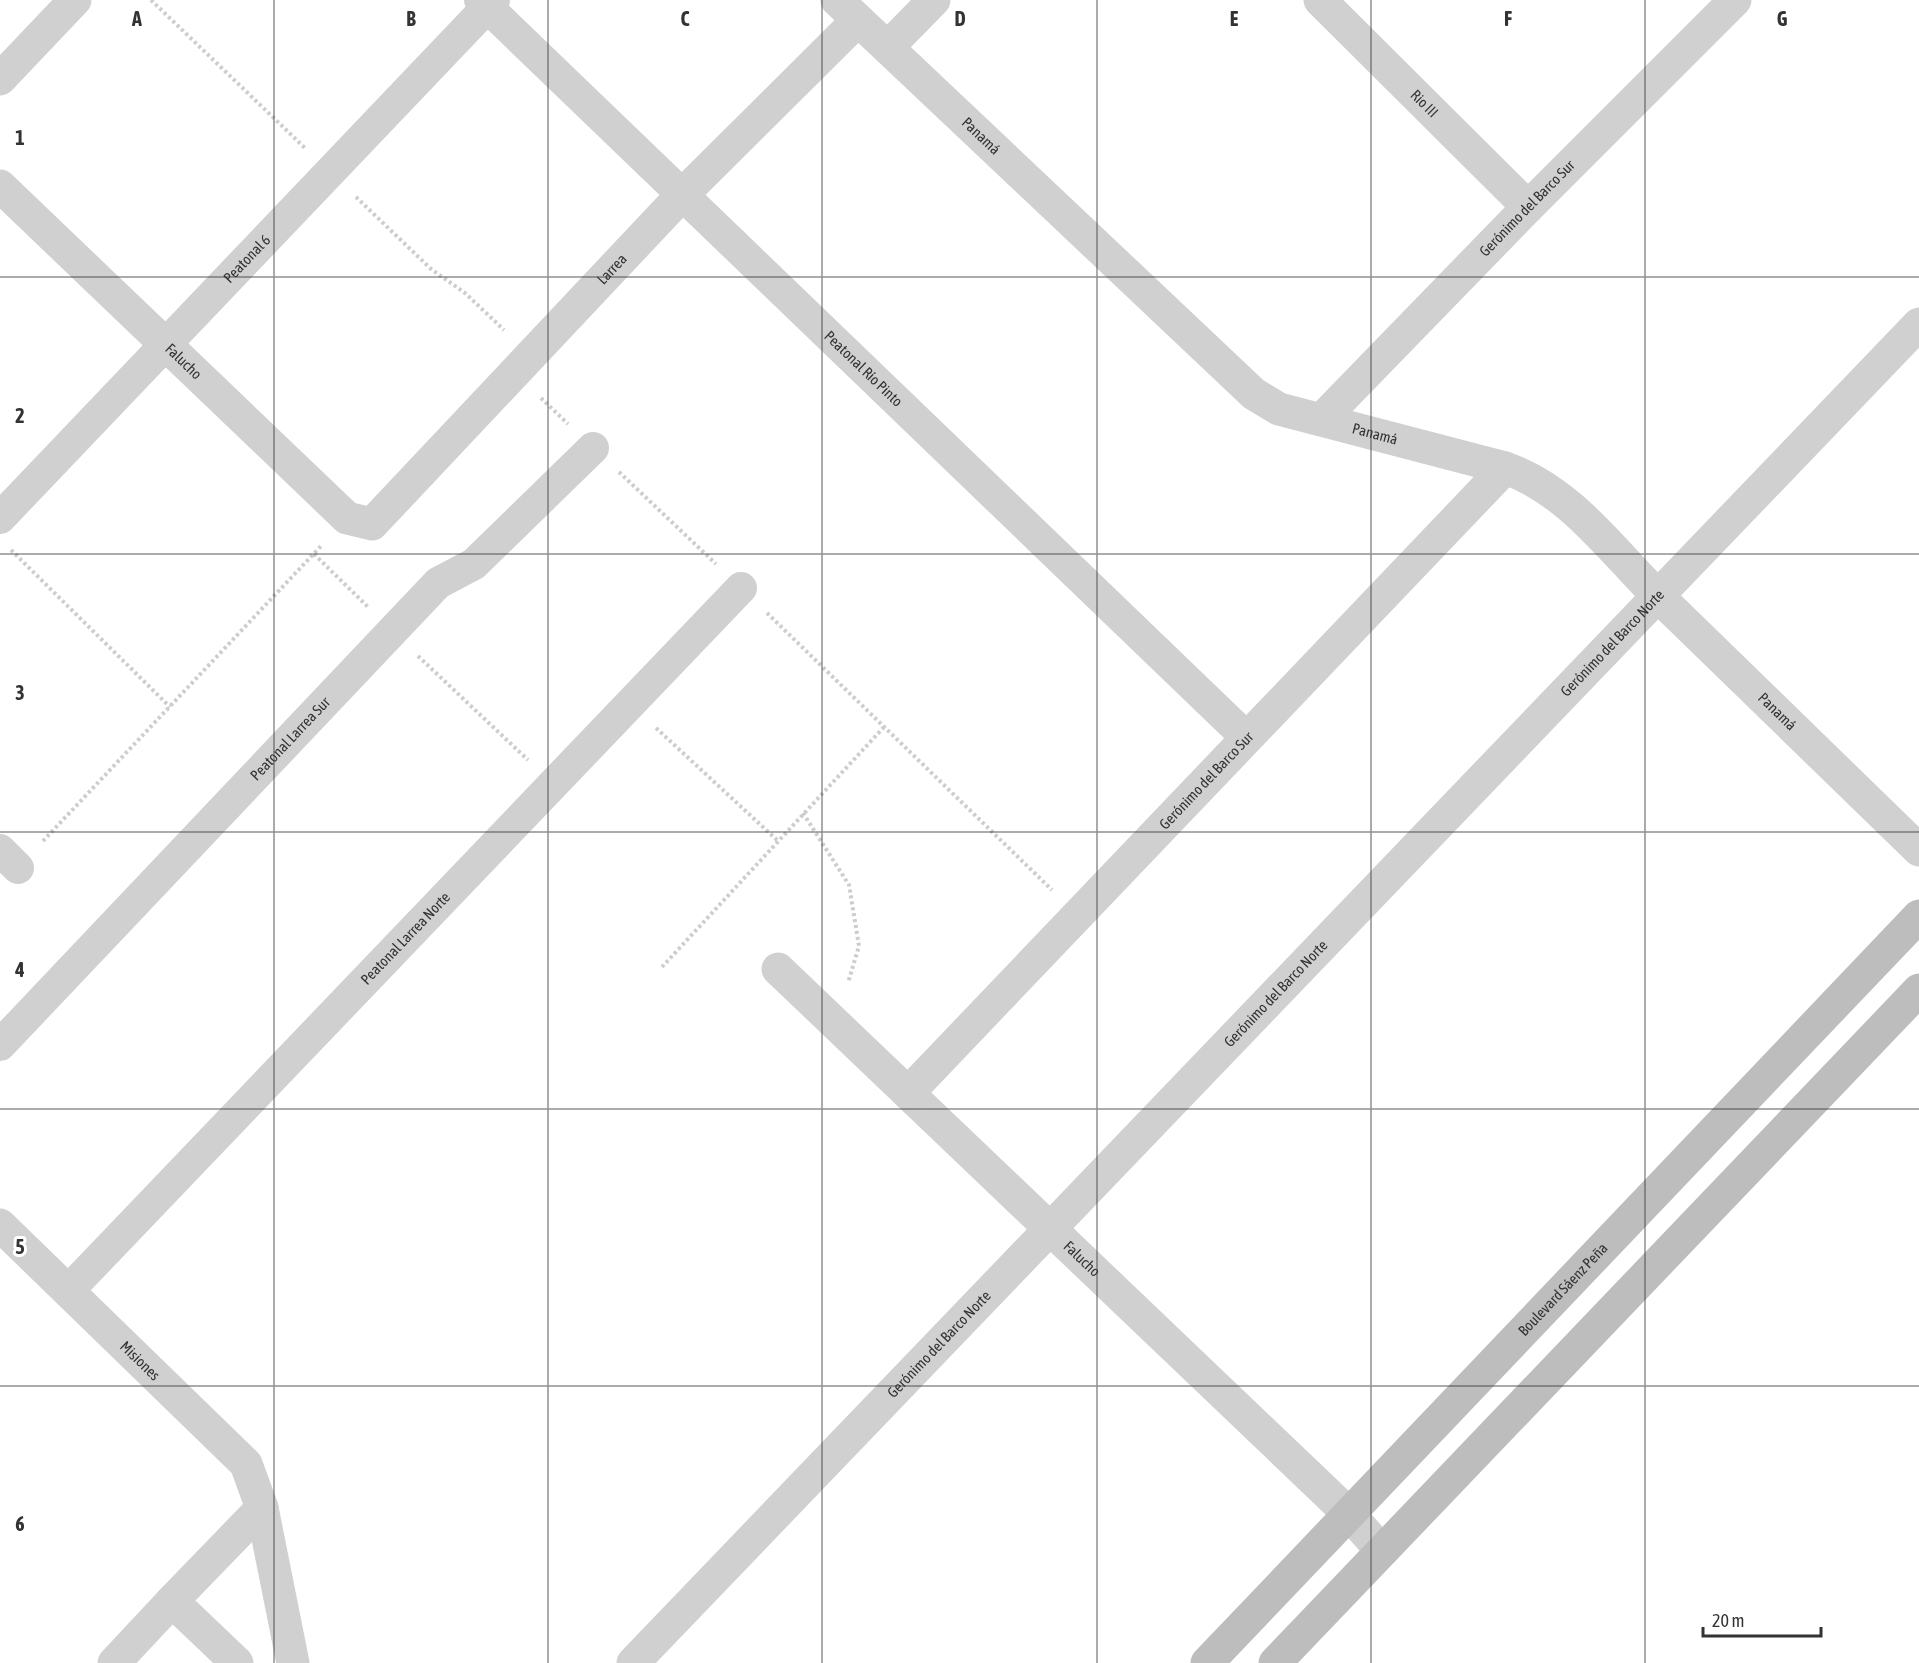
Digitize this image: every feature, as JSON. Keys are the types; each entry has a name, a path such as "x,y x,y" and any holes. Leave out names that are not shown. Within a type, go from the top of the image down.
{"main road":[{"name":"Boulevard Sáenz Peña","path":"1207,1663 1919,916"},
{"path":"1275,1663 1919,990"}],"street":[{"path":"0,79 75,0"},
{"path":"888,47 934,0"},
{"name":"Rio III","path":"1320,0 1528,207"},
{"name":"Gerónimo del Barco Sur","path":"1322,419 1528,207 1735,0"},
{"name":"Peatonal Río Pinto","path":"487,2 681,196 1247,738"},
{"name":"Peatonal 6","path":"0,518 487,2"},
{"name":"Panamá","path":"848,10 1254,394 1279,409 1505,468 1525,475 1560,496 1658,597 1919,850"},
{"name":"Larrea","path":"360,521 514,373 681,196 848,10"},
{"name":"Falucho","path":"0,186 165,345 360,521"},
{"name":"Gerónimo del Barco Norte","path":"633,1663 1919,324"},
{"name":"Peatonal Larrea Sur","path":"0,1045 438,583 474,564 593,448"},
{"name":"Gerónimo del Barco Sur","path":"908,1093 1505,468"},
{"name":"Peatonal Larrea Norte","path":"68,1291 741,588"},
{"name":"Falucho","path":"778,969 1349,1514 1382,1551"},
{"name":"Misiones","path":"0,1225 246,1464 262,1509 293,1663"},
{"path":"114,1663 172,1600 262,1509"},
{"path":"172,1600 237,1663"}],"path":[{"path":"514,373 741,588 1078,915"},
{"path":"9,859 170,707 314,554 360,521"},
{"path":"9,548 170,707"},
{"path":"314,554 553,783"},
{"path":"629,703 777,840"},
{"path":"662,968 777,840 884,727"},
{"path":"803,813 849,885 859,946 835,1024"}]}
